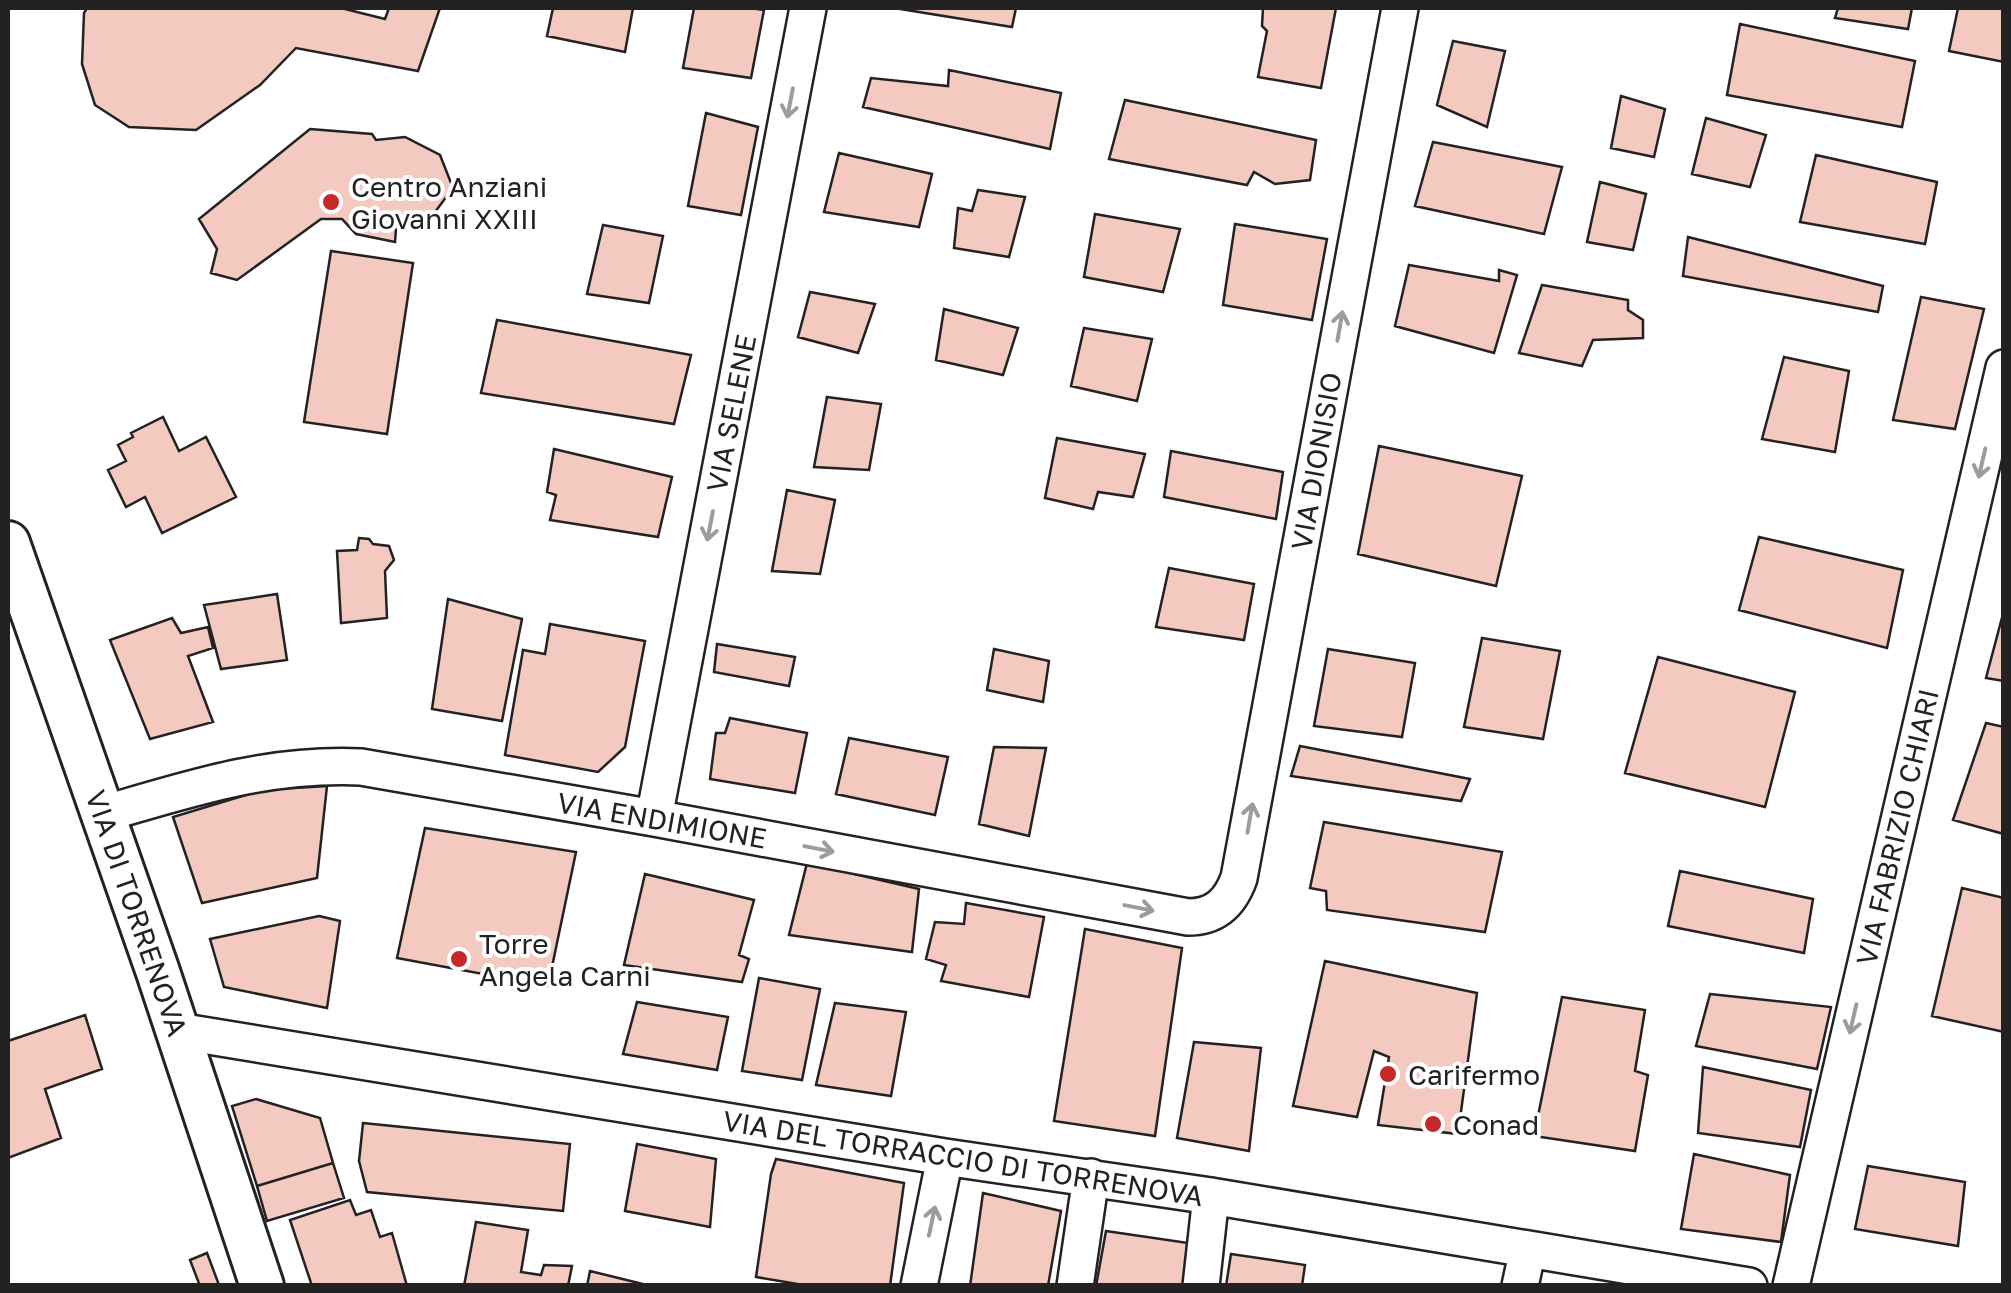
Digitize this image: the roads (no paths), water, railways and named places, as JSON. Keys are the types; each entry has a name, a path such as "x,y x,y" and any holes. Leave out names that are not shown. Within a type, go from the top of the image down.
{"street":[{"name":"VIA SELENE","path":"654,818 808,8"},
{"name":"VIA DIONISIO","path":"1220,908 1229,900 1239,878 1400,8"},
{"name":"VIA FABRIZIO CHIARI","path":"1792,1286 2004,368"},
{"name":"VIA DI TORRENOVA","path":"8,543 178,1031 262,1286"},
{"name":"VIA ENDIMIONE","path":"103,814 232,778 279,770 322,766 381,770 1188,918 1220,908"},
{"name":"VIA DEL TORRACCIO DI TORRENOVA","path":"178,1031 1749,1286"},
{"path":"919,1286 945,1158"},
{"path":"1076,1286 1091,1177"},
{"path":"1202,1286 1212,1196"},
{"path":"1520,1286 1528,1249"}],"place":[{"name":"Centro Anziani Giovanni XXIII","path":"331,202"},
{"name":"Torre Angela Carni","path":"459,959"},
{"name":"Carifermo","path":"1388,1074"},
{"name":"Conad","path":"1433,1124"}]}
